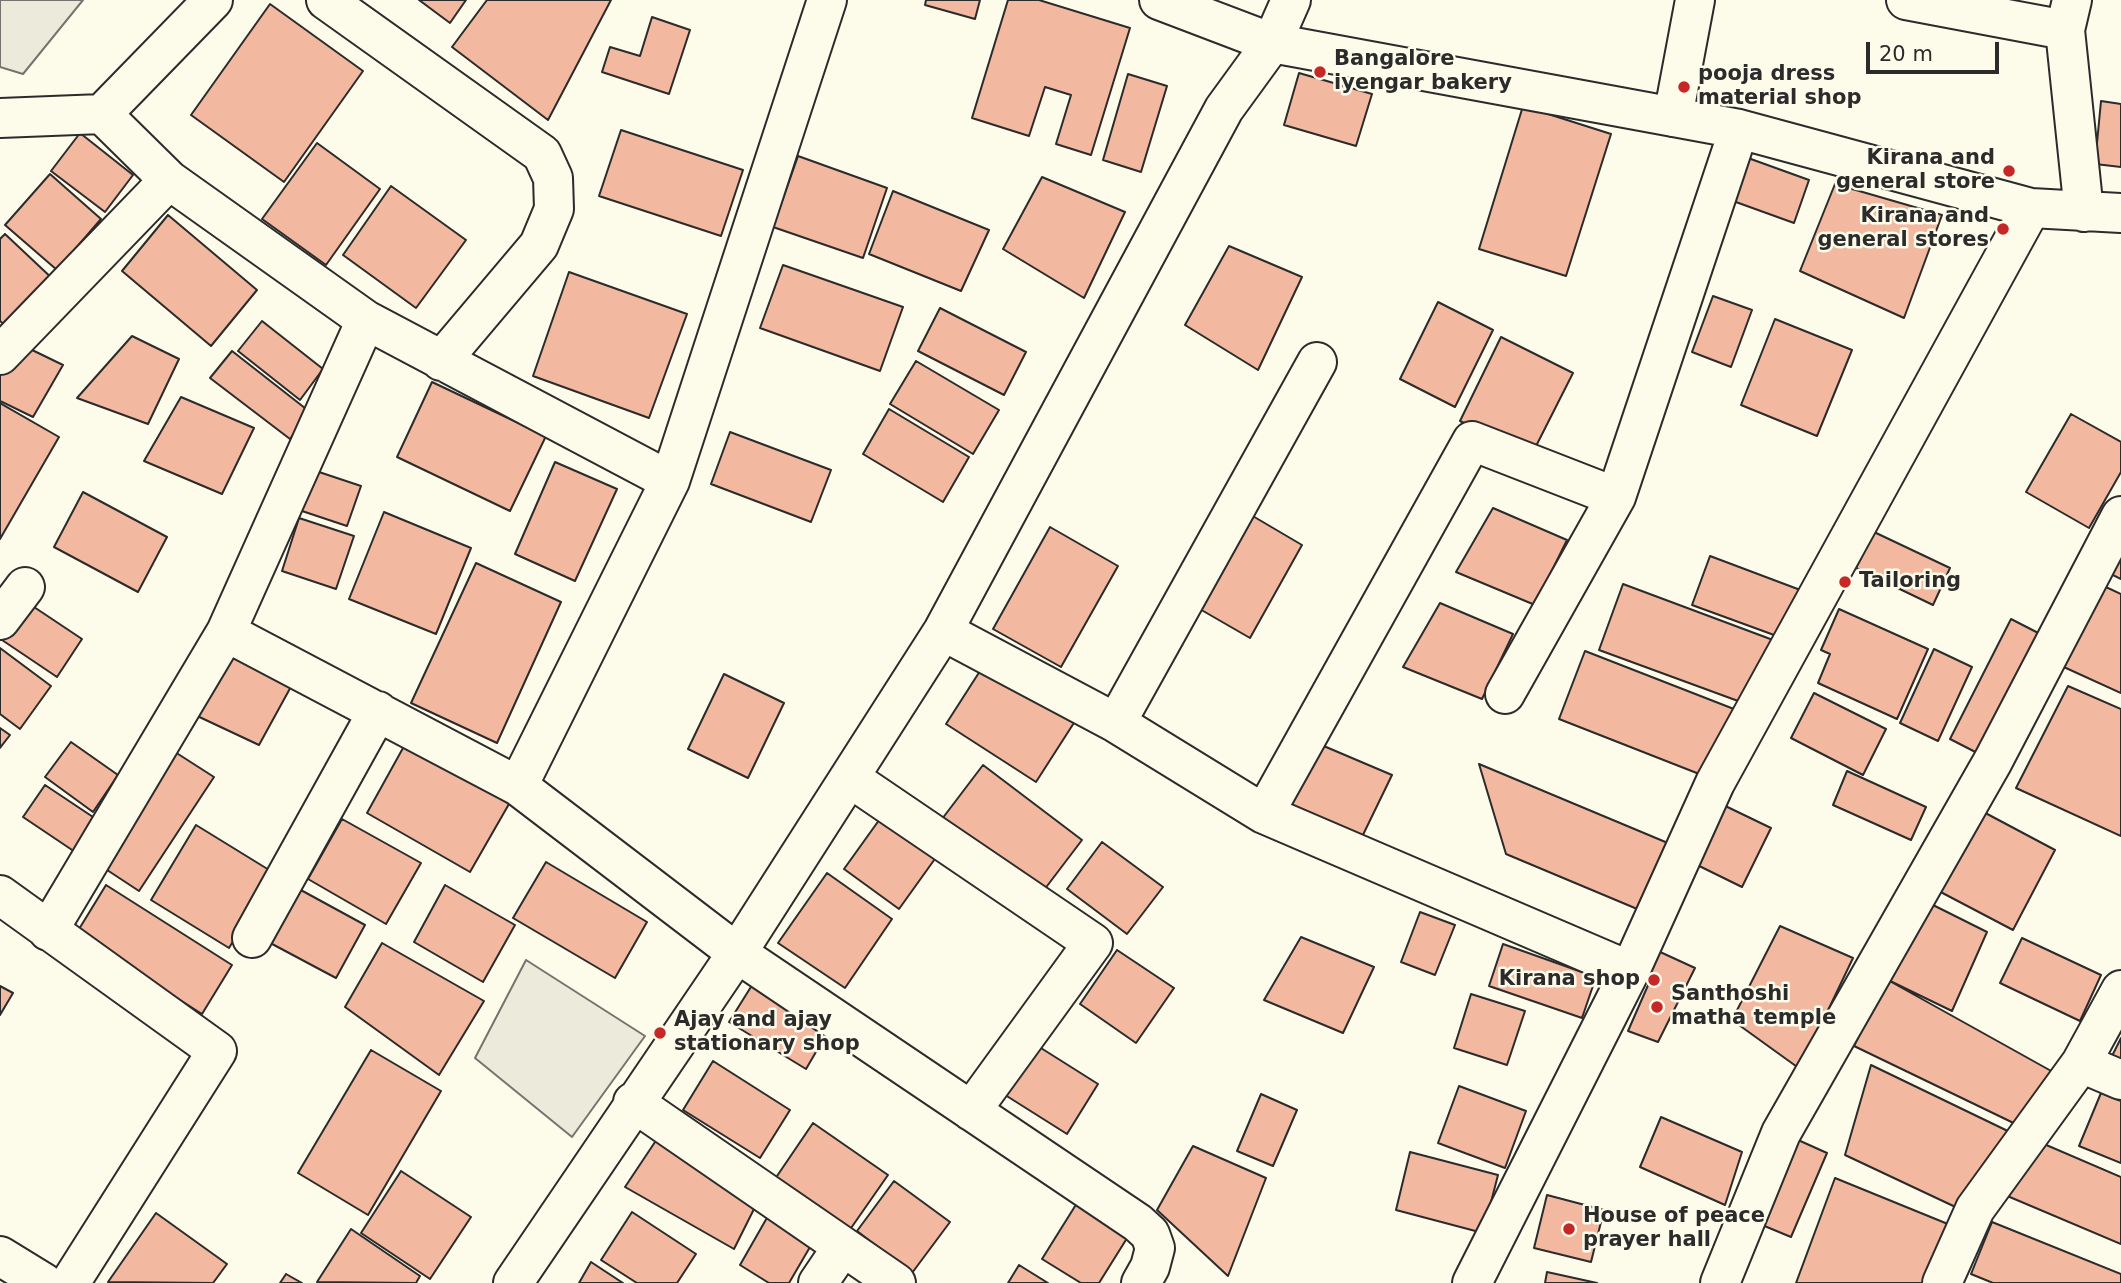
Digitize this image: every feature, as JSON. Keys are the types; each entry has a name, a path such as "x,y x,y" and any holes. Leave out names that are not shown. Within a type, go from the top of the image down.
{"street":[{"path":"0,118 103,114 213,0"},
{"path":"326,0 542,154 553,178 554,209 539,245 441,361"},
{"path":"518,786 670,481 827,0"},
{"path":"1160,0 1272,43 1739,129 2031,208 2103,213 2069,15 1906,0"},
{"path":"513,1283 633,1102 737,953 943,631 1224,109 1272,43 1291,0"},
{"path":"1673,117 1695,0"},
{"path":"103,114 169,180 366,320 670,481"},
{"path":"1505,694 1616,497 1739,129"},
{"path":"0,355 169,180"},
{"path":"1472,1283 1630,971 1715,783 2031,208"},
{"path":"48,931 226,632 366,320"},
{"path":"1116,723 1317,362"},
{"path":"1264,814 1472,440 1616,497"},
{"path":"1720,1283 1781,1133 1993,761 2121,516"},
{"path":"0,620 25,587"},
{"path":"943,631 1116,723 1264,814 1630,971"},
{"path":"226,632 518,786 737,953 1150,1234 1155,1248 1150,1267 1141,1283"},
{"path":"251,938 378,711"},
{"path":"850,778 1093,943 971,1111"},
{"path":"0,895 217,1051 70,1283"},
{"path":"1942,1283 1975,1209 2081,1063 2121,990"},
{"path":"2081,1063 2121,1080"},
{"path":"633,1102 841,1249 896,1283"},
{"path":"818,1283 841,1249"},
{"path":"0,1256 44,1283"}],"shaded area":[{"path":"0,0 83,0 23,74 0,67"},
{"path":"526,960 645,1036 572,1137 475,1058"}],"building":[{"path":"419,0 466,0 450,23"},
{"path":"487,0 611,0 548,120 452,47"},
{"path":"926,0 980,0 975,19 925,5"},
{"path":"1008,0 1039,0 1130,28 1091,155 1056,144 1071,95 1045,87 1029,136 972,118"},
{"path":"270,4 363,71 284,182 191,115"},
{"path":"652,17 690,30 669,94 602,72 610,47 640,56"},
{"path":"1299,73 1372,94 1356,146 1284,125"},
{"path":"1128,74 1167,86 1141,172 1103,160"},
{"path":"2101,101 2121,104 2121,167 2095,164"},
{"path":"1523,106 1611,134 1566,276 1479,249"},
{"path":"621,130 743,170 721,236 599,196"},
{"path":"80,133 133,175 105,212 51,171"},
{"path":"317,143 380,189 326,265 262,219"},
{"path":"1737,154 1809,180 1794,223 1722,197"},
{"path":"798,156 887,188 863,258 773,227"},
{"path":"50,174 101,219 57,270 5,225"},
{"path":"1042,177 1125,212 1084,298 1003,249"},
{"path":"1835,184 1942,215 1904,318 1800,271"},
{"path":"391,186 466,240 416,308 343,255"},
{"path":"893,191 989,230 961,291 869,254"},
{"path":"168,215 257,290 211,346 122,271"},
{"path":"5,234 56,282 11,331 0,321 0,239"},
{"path":"1229,246 1302,277 1258,370 1185,325"},
{"path":"783,265 903,307 880,371 760,328"},
{"path":"569,272 687,314 649,418 533,376"},
{"path":"1713,296 1752,310 1731,367 1692,352"},
{"path":"1438,302 1493,330 1455,407 1400,379"},
{"path":"940,308 1026,352 1004,395 918,351"},
{"path":"1775,319 1852,350 1817,436 1741,405"},
{"path":"262,321 323,369 300,400 238,351"},
{"path":"132,336 179,359 148,424 77,398"},
{"path":"1501,337 1573,373 1531,456 1460,421"},
{"path":"28,348 63,365 33,417 0,401 0,374"},
{"path":"232,351 310,412 290,439 210,378"},
{"path":"916,361 999,410 973,454 890,404"},
{"path":"432,382 546,436 510,511 397,457"},
{"path":"181,397 254,428 222,494 144,461"},
{"path":"0,403 59,437 0,539"},
{"path":"889,409 969,457 943,502 863,454"},
{"path":"2071,414 2121,442 2121,472 2089,528 2026,492"},
{"path":"730,432 831,470 811,522 711,484"},
{"path":"555,462 617,489 575,581 515,554"},
{"path":"304,467 361,486 347,526 290,507"},
{"path":"83,492 167,537 138,592 54,547"},
{"path":"1493,508 1567,540 1535,605 1456,572"},
{"path":"384,512 471,548 436,634 349,599"},
{"path":"1251,515 1302,545 1250,638 1198,608"},
{"path":"299,518 354,536 336,589 282,571"},
{"path":"1050,527 1118,566 1061,667 993,629"},
{"path":"1874,532 1950,568 1933,605 1856,568"},
{"path":"2121,535 2121,579 2103,570"},
{"path":"1710,556 1803,591 1785,639 1692,605"},
{"path":"476,563 561,602 497,743 411,703"},
{"path":"2091,580 2121,594 2121,693 2055,663"},
{"path":"1623,584 1773,640 1749,705 1599,650"},
{"path":"28,603 82,639 57,677 2,640"},
{"path":"1440,603 1513,634 1482,699 1403,667"},
{"path":"1839,609 1928,649 1897,719 1818,683 1830,654 1821,650"},
{"path":"2011,619 2050,639 1989,759 1950,739"},
{"path":"0,648 51,686 20,729 0,714"},
{"path":"234,648 293,683 259,745 193,714"},
{"path":"1934,649 1972,667 1938,741 1900,723"},
{"path":"1585,651 1739,711 1712,779 1559,719"},
{"path":"989,657 1079,715 1036,782 946,724"},
{"path":"724,674 784,703 748,778 688,749"},
{"path":"2068,686 2121,709 2121,836 2016,788"},
{"path":"1814,693 1886,729 1863,775 1791,738"},
{"path":"0,728 10,735 0,748"},
{"path":"408,739 513,797 470,872 367,813"},
{"path":"71,742 118,775 93,812 45,777"},
{"path":"1319,744 1392,775 1360,841 1282,808"},
{"path":"175,752 214,777 139,891 101,866"},
{"path":"1479,764 1675,846 1642,911 1506,854"},
{"path":"983,765 1082,840 1041,894 942,819"},
{"path":"1847,771 1926,807 1911,840 1833,805"},
{"path":"45,785 108,827 87,860 23,817"},
{"path":"1715,801 1771,828 1742,887 1687,860"},
{"path":"1976,808 2055,850 2013,930 1933,888"},
{"path":"882,816 937,856 899,909 844,869"},
{"path":"342,819 421,863 386,924 308,879"},
{"path":"196,825 274,873 229,948 151,900"},
{"path":"1102,842 1163,887 1127,934 1067,889"},
{"path":"546,862 647,922 615,978 513,918"},
{"path":"827,873 892,919 845,988 778,943"},
{"path":"288,883 365,925 336,978 259,937"},
{"path":"106,885 232,965 202,1014 76,934"},
{"path":"445,885 515,925 483,982 414,942"},
{"path":"1925,901 1987,932 1952,1011 1886,979"},
{"path":"1420,912 1455,925 1435,975 1401,962"},
{"path":"1780,926 1853,958 1800,1069 1732,1020"},
{"path":"1301,937 1374,967 1343,1033 1264,1000"},
{"path":"2022,938 2101,975 2080,1021 2000,983"},
{"path":"382,943 484,1001 439,1075 345,1007"},
{"path":"1503,944 1596,977 1582,1018 1489,986"},
{"path":"1117,950 1174,988 1136,1043 1080,1004"},
{"name":"Santhoshi matha temple","path":"1658,951 1695,968 1658,1042 1628,1031 1649,983 1643,980"},
{"path":"1886,979 2053,1072 2026,1129 1854,1046"},
{"path":"754,982 830,1028 806,1069 729,1022"},
{"path":"0,986 13,993 0,1015"},
{"path":"1471,994 1525,1011 1507,1065 1454,1048"},
{"path":"2121,1038 2121,1069 2108,1064"},
{"path":"1033,1043 1098,1084 1067,1134 1002,1093"},
{"path":"371,1050 441,1091 368,1215 298,1173"},
{"path":"713,1061 790,1110 760,1158 683,1110"},
{"path":"1871,1065 2014,1134 1964,1211 1845,1155"},
{"path":"1459,1086 1526,1111 1505,1168 1438,1143"},
{"path":"2101,1093 2121,1101 2121,1163 2079,1146"},
{"path":"1261,1094 1297,1110 1273,1166 1237,1151"},
{"path":"1661,1117 1742,1152 1725,1205 1640,1167"},
{"path":"813,1123 888,1175 849,1231 775,1179"},
{"path":"1787,1135 1827,1153 1791,1237 1750,1220"},
{"path":"2030,1138 2121,1177 2121,1244 2005,1195"},
{"path":"657,1139 760,1197 734,1249 625,1187"},
{"path":"1193,1146 1266,1178 1228,1276 1157,1210"},
{"path":"1410,1152 1498,1175 1483,1233 1396,1210"},
{"path":"401,1171 471,1217 430,1279 361,1233"},
{"path":"1835,1178 1965,1231 1939,1283 1796,1283"},
{"path":"894,1181 950,1222 912,1273 857,1231"},
{"name":"House of peace prayer hall","path":"1547,1195 1604,1210 1591,1262 1534,1248"},
{"path":"1077,1203 1129,1235 1099,1283 1081,1283 1042,1259"},
{"path":"772,1209 817,1235 789,1283 769,1283 740,1265"},
{"path":"632,1212 696,1254 677,1283 637,1283 601,1260"},
{"path":"156,1213 227,1264 213,1283 108,1282"},
{"path":"1992,1222 2121,1274 2121,1283 1993,1283 1971,1274"},
{"path":"351,1229 420,1276 416,1283 317,1282"},
{"path":"591,1262 623,1283 579,1283"},
{"path":"1019,1265 1048,1283 1008,1283"},
{"path":"1547,1272 1597,1283 1545,1283"},
{"path":"286,1274 302,1283 280,1283"}],"place":[{"name":"Bangalore iyengar bakery","path":"1320,72"},
{"name":"pooja dress material shop","path":"1684,87"},
{"name":"Kirana and general store","path":"2009,171"},
{"name":"Kirana and general stores","path":"2003,229"},
{"name":"Tailoring","path":"1845,582"},
{"name":"Kirana shop","path":"1654,980"},
{"name":"Santhoshi matha temple","path":"1657,1007"},
{"name":"Ajay and ajay stationary shop","path":"660,1033"},
{"name":"House of peace prayer hall","path":"1569,1229"}]}
